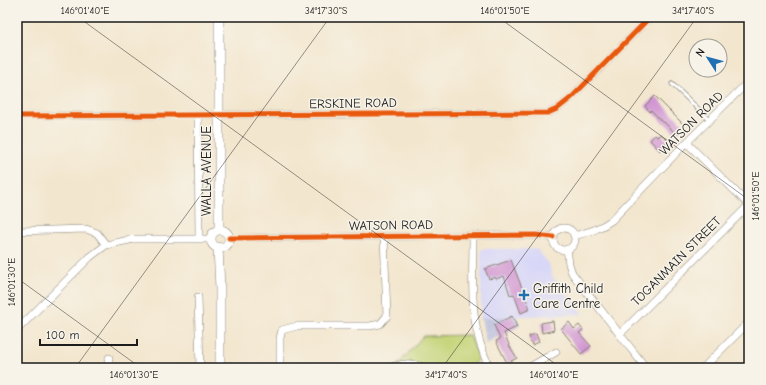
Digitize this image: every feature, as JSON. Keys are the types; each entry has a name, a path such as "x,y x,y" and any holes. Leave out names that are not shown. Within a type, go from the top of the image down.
{"street":[{"name":"WALLA AVENUE","path":"219,17 219,229"},
{"name":"ERSKINE ROAD","path":"17,116 548,113 557,110 562,106 650,17"},
{"name":"WATSON ROAD","path":"574,236 595,231 612,220 687,142 749,81"},
{"name":"WALLA AVENUE","path":"198,115 198,239"},
{"path":"687,142 749,205"},
{"name":"TOGANMAIN STREET","path":"620,334 749,205"},
{"path":"566,228 571,231 574,236 574,242 567,249 561,250 556,247 553,242 553,237 560,229 566,228"},
{"path":"17,231 86,229 97,233 106,244"},
{"path":"210,239 214,231 219,229 225,231 229,238 226,245 218,248"},
{"name":"WATSON ROAD","path":"229,238 535,235 553,237"},
{"path":"280,368 280,338 282,330 297,326 370,326 380,324 387,316 384,236"},
{"path":"473,236 474,318 478,339 489,366 481,368"},
{"path":"17,330 90,257 106,244 134,239 210,239"},
{"path":"210,239 218,248 220,288 220,368"},
{"path":"567,249 572,273 646,368"},
{"path":"198,297 200,368"},
{"path":"703,368 749,322"},
{"path":"528,368 556,352"},
{"path":"107,368 109,358"},
{"path":"389,368 408,363 424,368"}],"lane":[{"path":"672,84 710,120"}],"shaded area":[{"name":"Griffith Child Care Centre","path":"481,249 537,249 549,264 552,276 583,314 481,318"},
{"path":"516,316 520,326 486,343 481,318"}],"green space":[{"path":"470,335 477,355 477,362 466,368 395,368 423,336"},
{"path":"382,366 386,368 341,368 341,367"}],"building":[{"path":"655,96 685,126 676,134 645,106"},
{"path":"661,134 668,141 660,151 650,140 655,135 657,137"},
{"path":"511,260 530,309 521,313 514,294 510,295 504,276 496,279 495,277 489,279 485,269"},
{"path":"512,316 517,327 504,333 517,358 507,363 496,341 500,339 494,325"},
{"path":"553,321 554,330 542,333 541,323"},
{"path":"569,322 574,329 579,325 583,330 579,333 591,346 581,354 561,329"},
{"path":"536,334 539,342 532,345 529,336"}],"cycle path":[{"path":"17,116 548,113 557,109 572,97 650,17"},
{"path":"229,238 535,235 553,237"}],"place":[{"name":"Griffith Child Care Centre","path":"524,295"}]}
